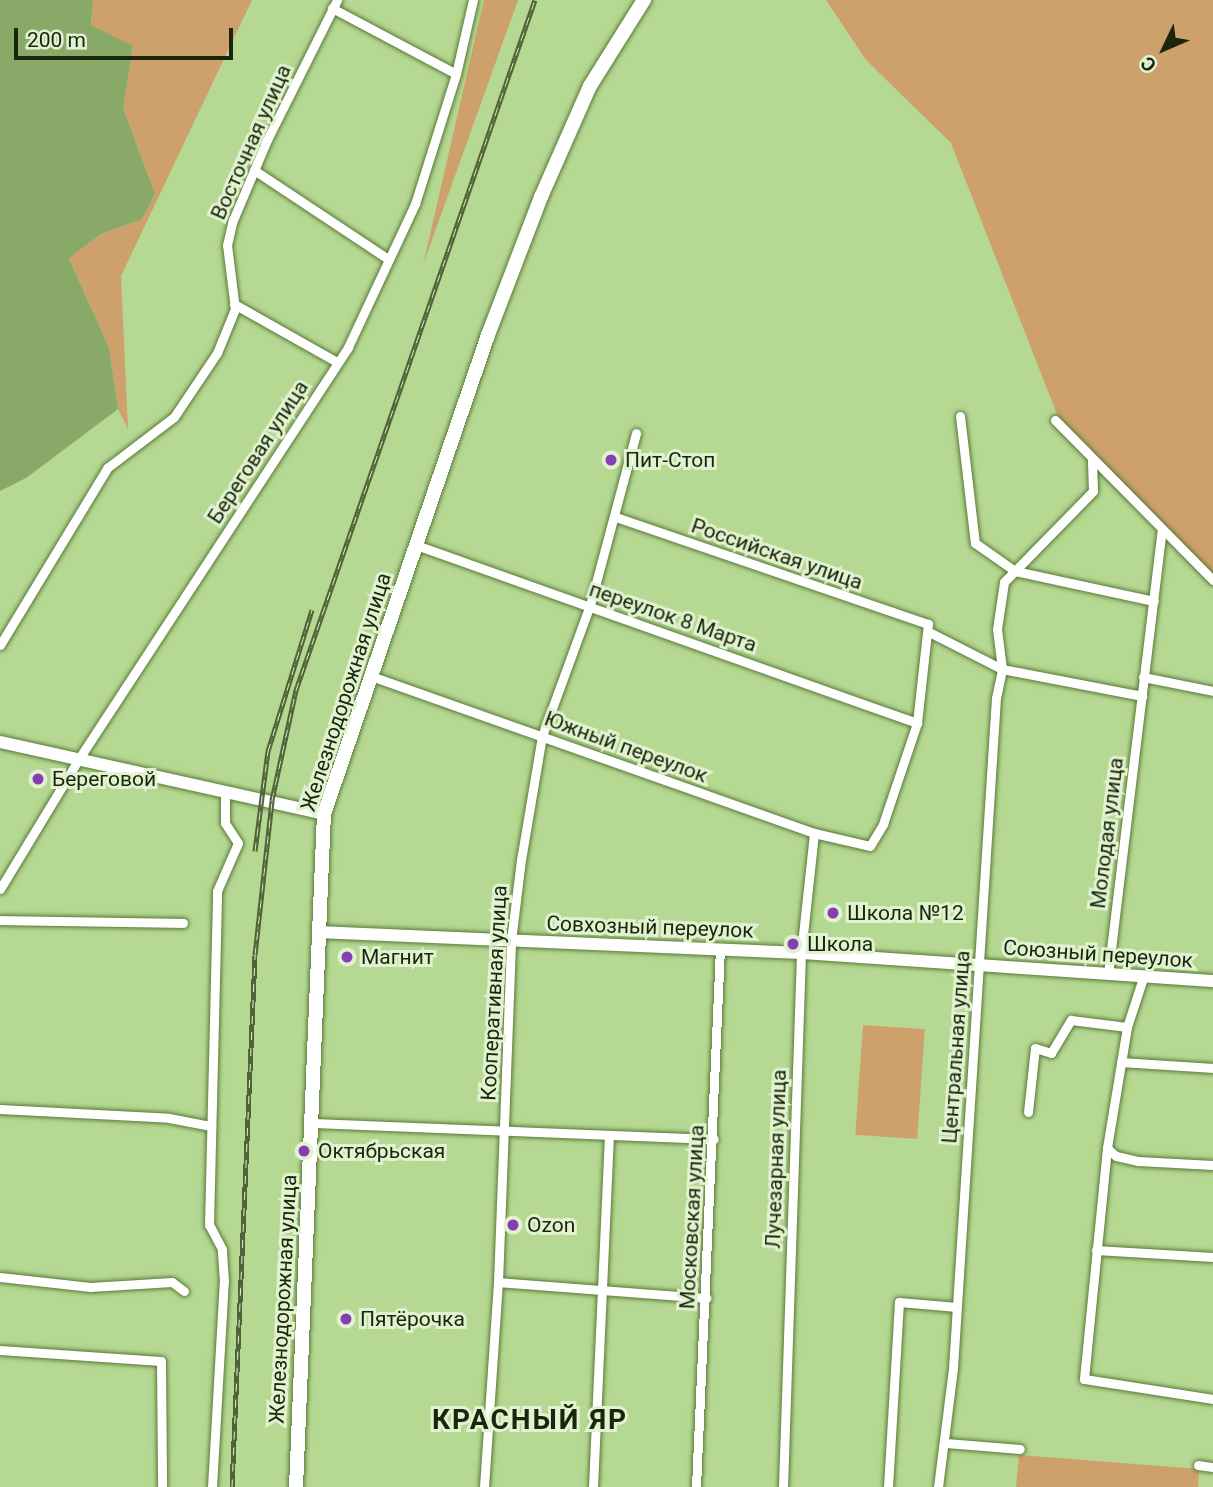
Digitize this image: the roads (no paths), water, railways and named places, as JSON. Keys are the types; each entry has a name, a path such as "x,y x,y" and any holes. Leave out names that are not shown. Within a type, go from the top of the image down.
{"main road":[{"name":"Железнодорожная улица","path":"296,1487 324,814 416,545 541,197 590,86 644,0"}],"street":[{"name":"Береговая улица","path":"0,889 78,760 337,362 415,204 456,74 472,0"},
{"path":"334,4 456,74"},
{"name":"Восточная улица","path":"0,645 107,468 165,426 186,402 226,334 234,304 228,237 254,170 334,4"},
{"path":"254,170 388,259"},
{"path":"234,304 337,362"},
{"path":"960,416 975,543 1014,571 1154,601"},
{"path":"1055,420 1092,461 1213,580"},
{"name":"Кооперативная улица","path":"484,1487 498,1282 511,940 542,736 590,605 636,433"},
{"path":"1014,571 1093,491 1092,461"},
{"name":"Российская улица","path":"615,517 929,629 1002,669"},
{"name":"Молодая улица","path":"1108,974 1162,529"},
{"name":"переулок 8 Марта","path":"416,545 527,588 590,605 917,723"},
{"name":"Центральная улица","path":"938,1487 946,1443 957,1307 996,698 1002,669 996,629 1004,582 1014,571"},
{"path":"917,723 929,629"},
{"path":"1002,669 1142,696"},
{"name":"Южный переулок","path":"371,677 814,833 870,846 883,824 917,723"},
{"path":"1143,677 1213,691"},
{"path":"0,742 324,814"},
{"path":"212,1487 224,1280 222,1249 209,1224 217,891 238,843 225,823 225,791"},
{"name":"Лучезарная улица","path":"783,1487 801,953 814,833"},
{"path":"0,920 183,923"},
{"name":"Совхозный переулок","path":"318,932 801,953 979,965"},
{"name":"Московская улица","path":"696,1487 720,949"},
{"name":"Союзный переулок","path":"979,965 1213,981"},
{"path":"1143,978 1127,1027 1107,1148 1084,1379 1213,1399"},
{"path":"1028,1112 1035,1048 1051,1053 1071,1020 1127,1027"},
{"path":"1121,1062 1213,1068"},
{"path":"0,1109 169,1118 211,1126"},
{"path":"312,1123 609,1137 713,1139"},
{"path":"593,1487 609,1137"},
{"path":"1107,1148 1116,1156 1138,1161 1213,1165"},
{"path":"1096,1250 1213,1257"},
{"path":"0,1277 90,1287 156,1287 172,1282 184,1291"},
{"path":"498,1282 706,1298"},
{"path":"888,1487 899,1302 957,1307"},
{"path":"0,1350 49,1357 161,1361 162,1487"},
{"path":"946,1443 1020,1450"},
{"path":"1198,1465 1213,1467"}],"railway":[{"path":"232,1487 255,955 272,800 296,690 535,0"},
{"path":"255,851 268,751 312,610"}],"place":[{"name":"Пит-Стоп","path":"611,460"},
{"name":"Береговой","path":"38,779"},
{"name":"Школа №12","path":"833,913"},
{"name":"Школа","path":"793,944"},
{"name":"Магнит","path":"347,957"},
{"name":"Октябрьская","path":"304,1151"},
{"name":"Ozon","path":"513,1225"},
{"name":"Пятёрочка","path":"346,1319"}],"district":[{"name":"КРАСНЫЙ ЯР","path":"530,1420"}]}
